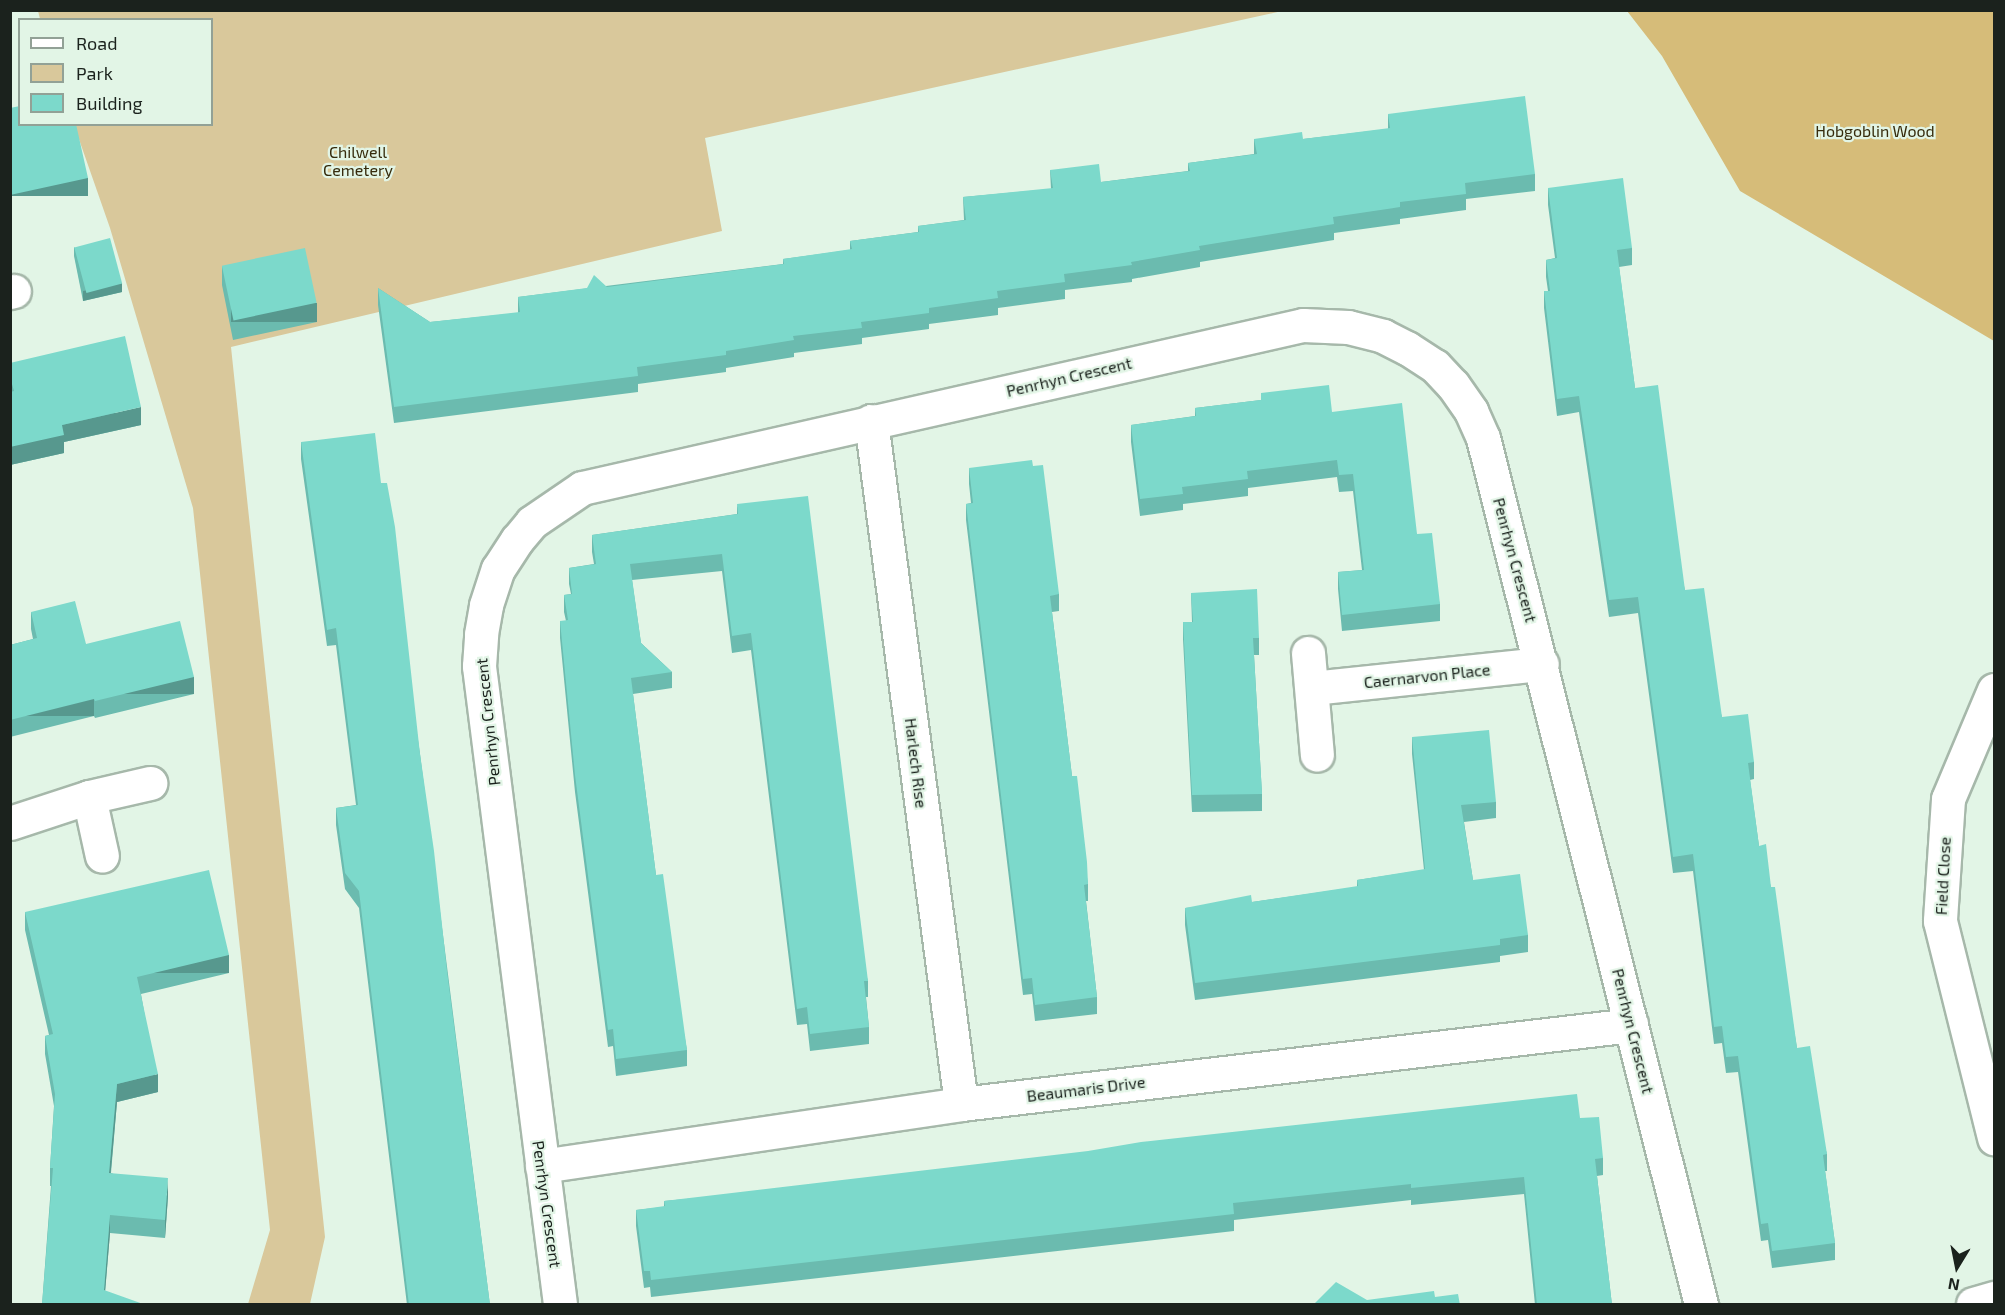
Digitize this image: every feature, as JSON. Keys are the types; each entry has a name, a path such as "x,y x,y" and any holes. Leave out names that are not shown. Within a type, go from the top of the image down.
{"street":[{"name":"Penrhyn Crescent","path":"560,1305 479,666 486,605 498,569 532,522 582,488 1303,325 1348,327 1383,336 1407,348 1435,366 1453,385 1471,411 1484,438 1701,1305"},
{"name":"Harlech Rise","path":"871,421 961,1104"},
{"path":"1308,653 1317,755"},
{"name":"Caernarvon Place","path":"1312,688 1542,664"},
{"name":"Field Close","path":"1995,690 1948,799 1940,921 1995,1138"},
{"path":"10,823 90,797 150,783"},
{"path":"90,797 102,856"},
{"name":"Beaumaris Drive","path":"542,1166 961,1104 1631,1025"},
{"path":"1973,1305 1995,1298"}],"green space":[{"name":"Chilwell Cemetery","path":"38,11 1282,11 705,138 722,231 231,347 325,1237 310,1304 248,1304 270,1230 193,508 110,228 74,126 213,126 213,18 40,18"},
{"name":"Hobgoblin Wood","path":"1627,11 1994,11 1994,341 1740,191 1662,56"}],"building":[{"path":"1525,96 1535,174 1465,183 1466,194 1400,202 1400,207 1333,217 1334,224 1199,246 1200,250 1131,262 1132,265 1064,274 1065,282 997,291 998,298 929,308 929,313 861,322 862,328 793,336 794,340 726,351 726,355 637,367 638,376 394,407 378,288 430,322 520,312 518,297 587,288 594,275 607,287 784,264 783,259 852,249 850,241 919,232 918,226 966,220 963,197 1053,188 1050,170 1099,164 1101,182 1190,171 1188,163 1257,154 1254,139 1302,132 1303,139 1390,128 1388,114"},
{"path":"18,106 18,126 76,126 88,178 10,195 10,108"},
{"path":"1623,178 1632,248 1617,250 1635,388 1658,385 1685,590 1704,588 1722,717 1748,714 1754,762 1748,763 1759,846 1766,844 1771,887 1775,887 1797,1048 1810,1046 1827,1154 1823,1155 1835,1243 1772,1251 1768,1223 1761,1224 1738,1056 1726,1057 1722,1026 1714,1027 1693,854 1673,857 1638,597 1609,600 1579,396 1557,399 1544,291 1550,291 1546,260 1557,258 1548,188"},
{"path":"110,238 122,283 86,293 74,248"},
{"path":"305,248 317,303 234,320 222,266"},
{"path":"125,336 141,407 62,425 64,435 10,447 10,392 14,391 10,377 10,363"},
{"path":"1329,385 1332,412 1402,403 1417,534 1432,533 1440,604 1342,615 1338,572 1364,570 1353,474 1339,475 1337,460 1247,471 1248,479 1182,487 1183,494 1140,499 1131,425 1196,416 1195,408 1261,400 1261,393"},
{"path":"375,433 381,483 387,483 395,527 420,754 490,1305 409,1305 359,891 345,873 336,808 358,805 336,628 327,630 301,442"},
{"path":"1032,460 1033,466 1043,465 1059,594 1050,596 1072,776 1077,776 1087,862 1088,884 1084,885 1097,997 1035,1005 1032,978 1023,979 966,504 973,503 969,468"},
{"path":"808,496 868,981 864,981 869,1027 810,1034 807,1007 797,1009 751,633 732,636 722,554 630,564 641,643 672,672 631,678 656,875 663,874 687,1050 616,1059 613,1029 608,1030 575,775 560,621 568,620 564,595 572,594 569,568 596,564 592,535 738,514 737,504"},
{"path":"1257,589 1259,638 1253,638 1262,794 1192,795 1183,622 1193,622 1191,593"},
{"path":"75,601 86,644 180,621 194,677 10,720 10,645 37,638 31,612"},
{"path":"1489,730 1496,802 1461,805 1473,880 1520,874 1528,935 1500,939 1500,945 1195,983 1185,908 1251,895 1252,902 1358,886 1357,880 1425,869 1412,737"},
{"path":"209,870 229,955 137,977 158,1074 117,1084 109,1173 168,1178 165,1220 110,1215 104,1290 146,1305 42,1305 53,1168 50,1168 55,1094 45,1036 53,1034 25,912"},
{"path":"1577,1094 1580,1118 1599,1117 1603,1158 1595,1159 1612,1305 1537,1305 1524,1177 1411,1188 1411,1184 1233,1203 1234,1214 651,1280 650,1271 644,1271 636,1210 665,1206 664,1201 1088,1151 1141,1142"},
{"path":"1336,1282 1367,1300 1434,1291 1435,1297 1458,1294 1460,1305 1313,1305"}]}
